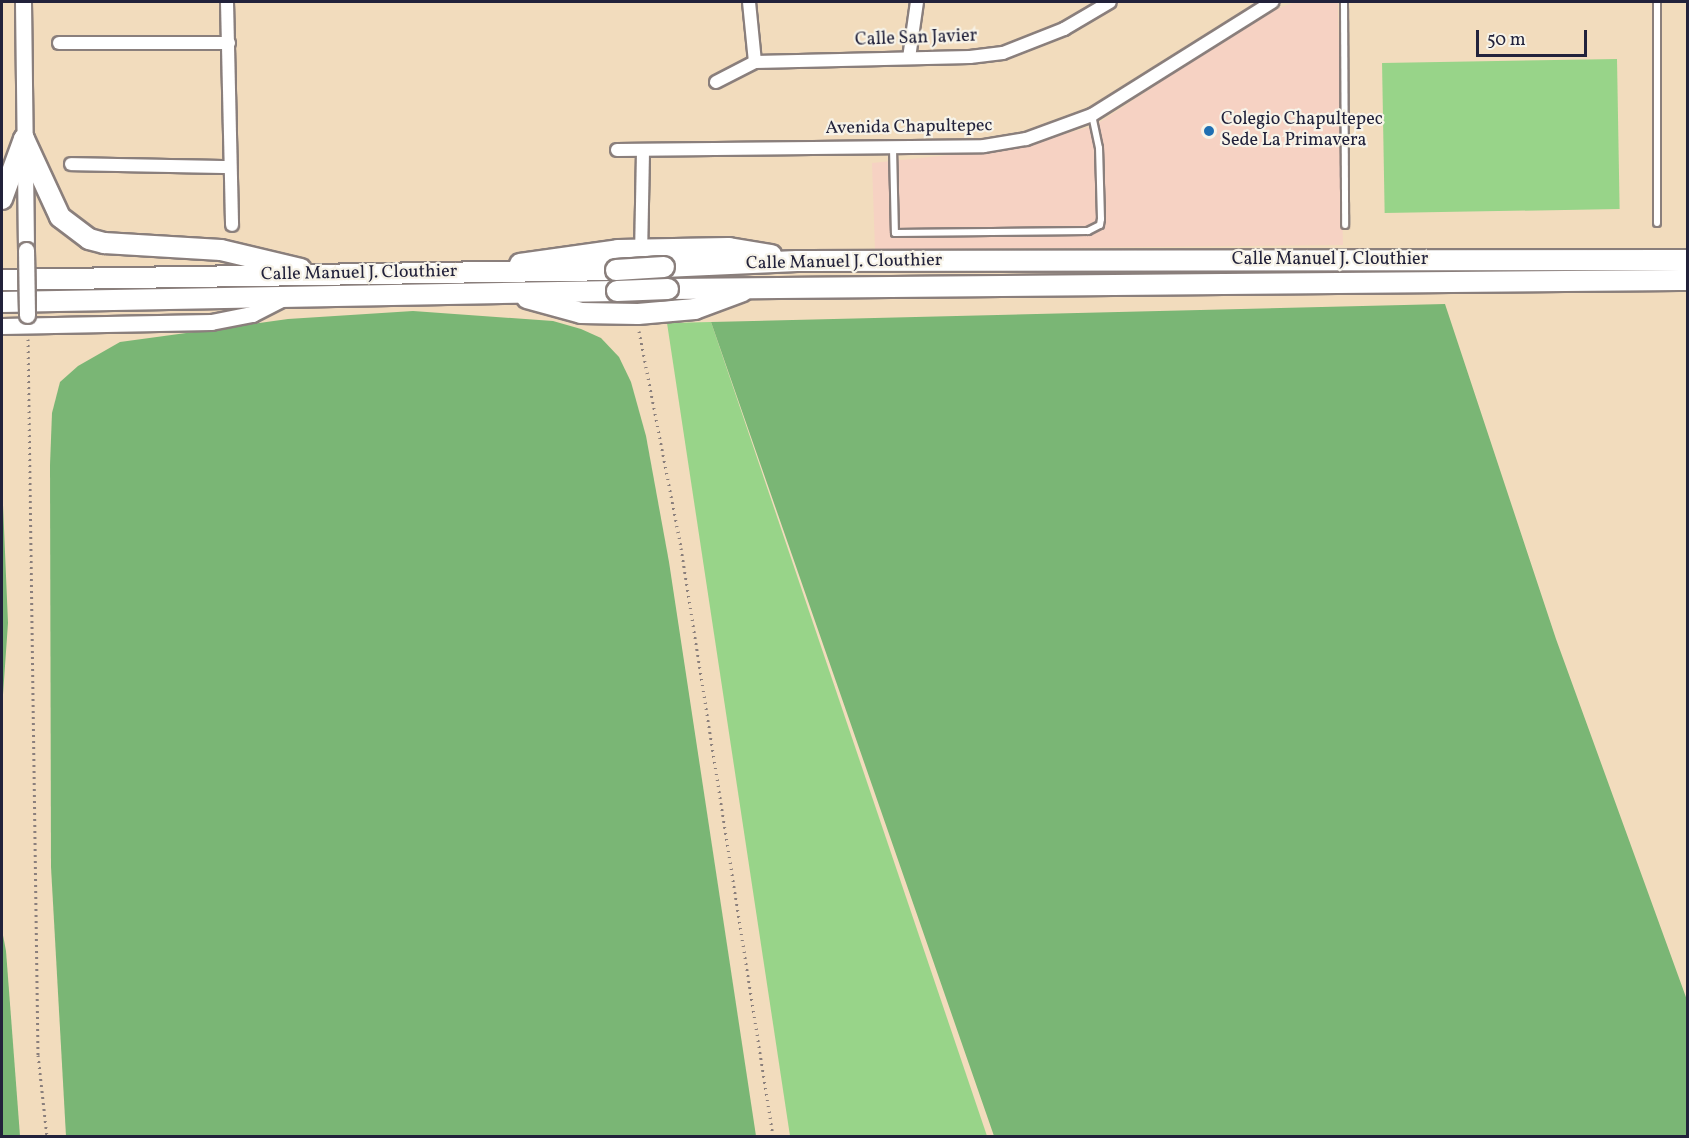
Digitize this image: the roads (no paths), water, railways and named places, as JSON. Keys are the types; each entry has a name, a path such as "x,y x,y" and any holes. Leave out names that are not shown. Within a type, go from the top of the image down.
{"main road":[{"path":"2,199 24,139"},
{"path":"24,139 60,217 89,239 104,243 221,250 280,262 315,274"},
{"path":"498,273 554,257 641,250 729,248 798,261"},
{"name":"Calle Manuel J. Clouthier","path":"2,280 498,273 798,261 1688,260"},
{"name":"Calle Manuel J. Clouthier","path":"2,302 513,294 668,289 1688,280"},
{"path":"513,294 581,313 638,314 695,309 751,288"}],"street":[{"path":"23,2 28,320"},
{"path":"228,2 232,225"},
{"path":"748,2 755,62"},
{"path":"909,58 917,2"},
{"name":"Calle San Javier","path":"716,82 755,62 1003,53 1064,29 1110,2"},
{"name":"Avenida Chapultepec","path":"617,150 984,146 1015,141 1092,116 1272,2"},
{"path":"59,43 229,43"},
{"path":"638,314 643,150"},
{"path":"71,164 230,167"},
{"path":"2,326 28,320 211,322 252,314 284,297"}],"lane":[{"path":"1344,2 1345,225"},
{"path":"1657,2 1657,222"},
{"path":"893,148 896,233 1088,231 1100,225 1101,219 1099,148 1092,116"}],"place":[{"name":"Colegio Chapultepec Sede La Primavera","path":"1209,131"}]}
